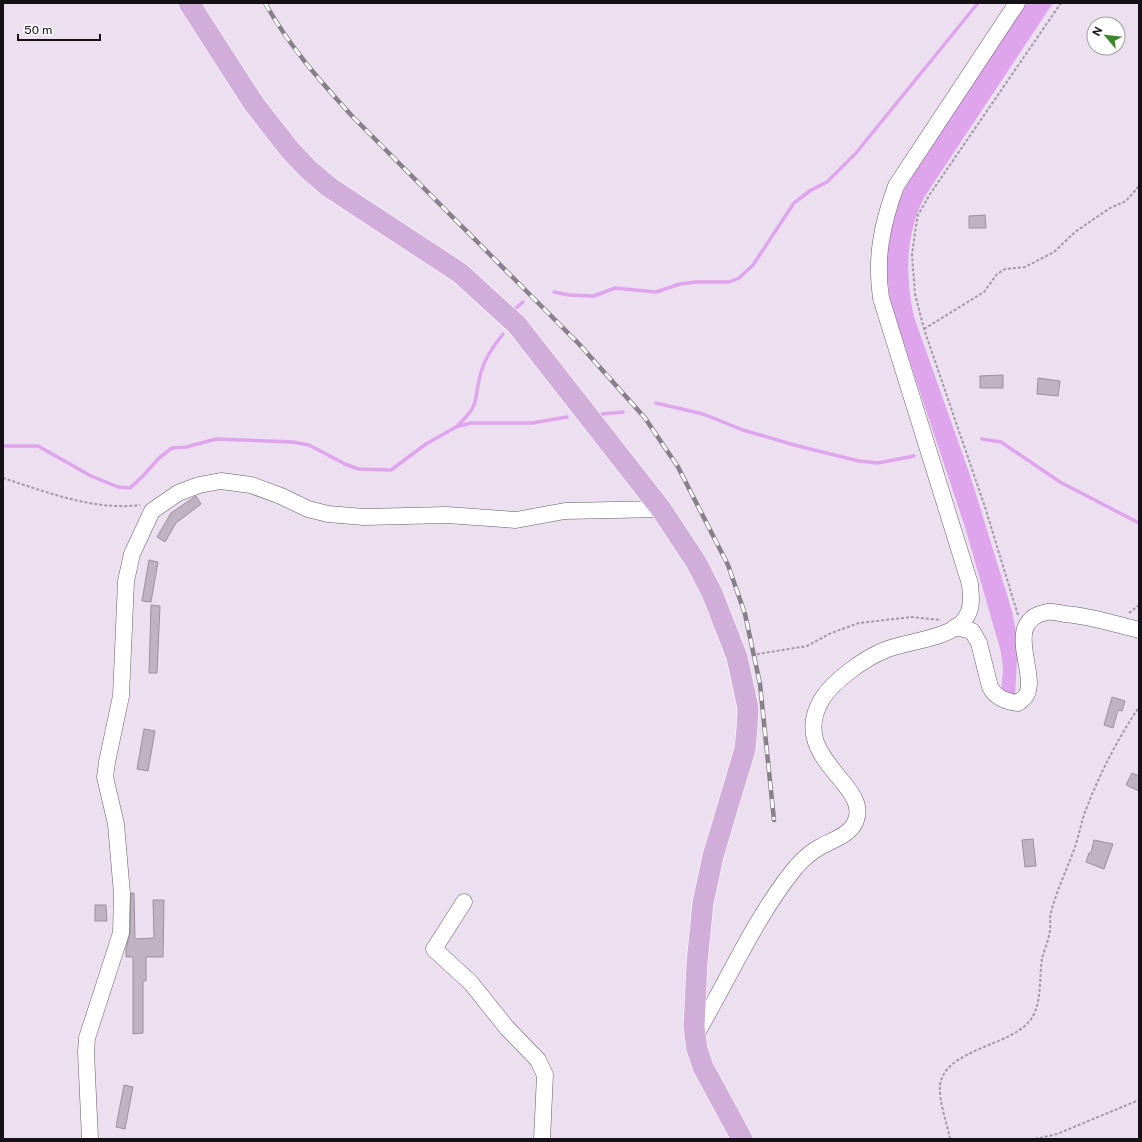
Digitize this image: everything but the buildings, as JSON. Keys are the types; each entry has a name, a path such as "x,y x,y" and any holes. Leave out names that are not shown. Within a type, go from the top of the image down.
{"main road":[{"path":"189,3 254,104 290,150 308,169 329,187 460,273 500,308 534,346 660,509 696,562 714,600 737,657 748,708 745,749 713,856 703,903 694,1000 694,1036 703,1067 742,1139"}],"street":[{"path":"694,1036 747,943 788,877 806,856 848,831 856,821 857,806 852,795 822,756 814,735 816,712 822,699 845,674 884,650 932,637 955,627 964,621 970,611 972,600 970,584 888,321 878,281 878,253 884,220 896,186 1017,3"},
{"path":"90,1139 87,1038 121,933 122,894 116,824 105,777 121,696 126,581 132,554 152,511 162,502 178,493 199,485 221,481 251,485 281,496 308,509 328,514 364,518 447,515 516,520 565,511 660,509"},
{"path":"955,627 972,632 979,643 990,687 993,692 999,697 1018,703 1026,696 1028,687 1023,636 1027,625 1033,618 1047,612 1097,618 1139,630"},
{"path":"464,902 434,949 472,983 507,1028 538,1060 545,1075 542,1139"}],"path":[{"path":"1023,636 1014,600 985,507 924,329 912,275 912,254 918,215 930,194 1001,88 1061,3"},
{"path":"924,329 984,292 997,274 1005,269 1025,267 1054,252 1075,232 1110,208 1126,201 1139,186"},
{"path":"3,478 47,492 92,503 127,507 162,502"},
{"path":"737,657 806,646 831,633 859,623 888,619 936,618 951,622 955,627"},
{"path":"950,1139 940,1084 950,1065 982,1047 1009,1036 1023,1027 1032,1017 1037,1006 1042,959 1050,932 1051,913 1065,870 1075,846 1085,812 1114,747 1139,707"},
{"path":"1035,1139 1057,1134 1139,1100"}],"shaded area":[{"path":"1027,3 1053,3 925,196 918,210 910,240 908,271 914,317 970,475 1012,611 1018,642 1015,695 1001,692 1003,669 1001,652 965,527 891,305 887,272 889,242 892,227 901,197 908,181"}],"waterway":[{"path":"554,292 569,295 594,296 615,288 656,292 680,284 696,282 729,282 739,278 753,265 794,203 811,190 827,182 856,153 978,3"},
{"path":"516,308 523,302"},
{"path":"458,425 466,418 474,406 479,381 485,362 490,352 503,334"},
{"path":"656,403 703,414 743,430 798,446 859,461 878,463 914,456"},
{"path":"602,414 623,412"},
{"path":"3,446 38,446 91,476 118,487 130,488 159,458 172,448 186,447 216,439 293,442 309,445 345,464 358,469 391,470 426,444 456,427 471,423 532,423 567,417"},
{"path":"982,439 1001,442 1060,482 1139,523"}],"railway":[{"path":"265,3 295,49 328,90 579,344 645,418 678,467 728,565 745,614 760,684 774,820"}]}
